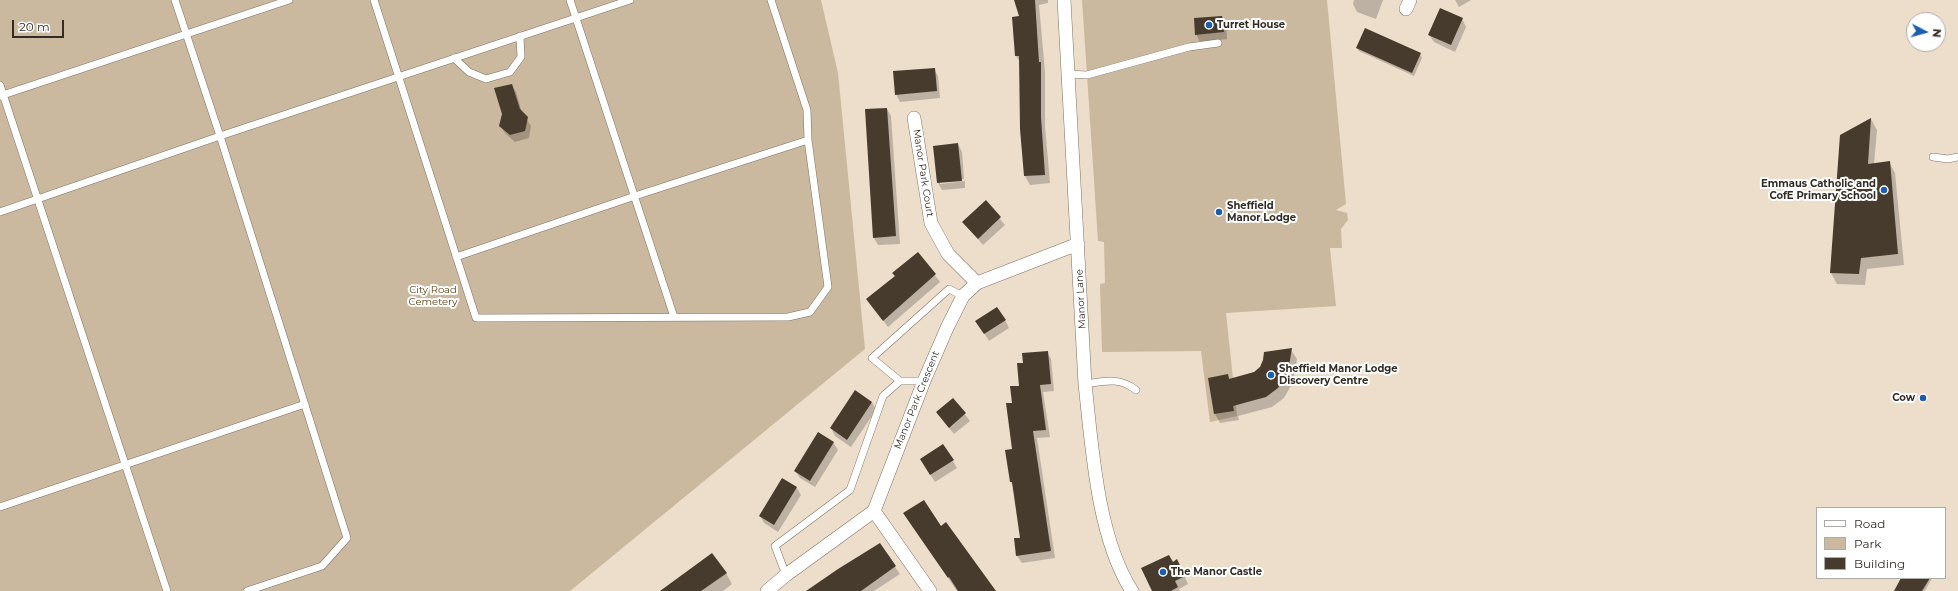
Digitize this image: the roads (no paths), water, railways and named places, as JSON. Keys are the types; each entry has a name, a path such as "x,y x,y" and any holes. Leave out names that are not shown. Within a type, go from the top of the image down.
{"street":[{"name":"Manor Lane","path":"1064,0 1086,384 1093,448 1103,511 1116,557 1132,591"},
{"name":"Manor Park Court","path":"914,118 931,223 948,254 977,283"},
{"name":"Manor Park Crescent","path":"874,511 924,381 946,328 963,296 977,283 1078,244"},
{"path":"775,588 786,575 874,511 930,591"}],"lane":[{"path":"175,0 220,136 347,538 322,566 247,591"},
{"path":"2,96 289,0"},
{"path":"374,0 476,318 788,317 810,312 828,287 808,140 807,110 771,0"},
{"path":"570,0 674,317"},
{"path":"0,212 220,136 630,0"},
{"path":"454,58 470,72 486,79 510,72 520,57 520,36"},
{"path":"1068,74 1087,75 1189,47 1218,43"},
{"path":"0,85 2,96 166,591"},
{"path":"456,257 635,196 808,140"},
{"path":"1932,157 1948,159 1958,157"},
{"path":"924,381 900,381 872,358 949,289 963,296"},
{"path":"1086,384 1113,380 1128,384 1136,390"},
{"path":"786,575 775,546 850,490 883,396 900,381"},
{"path":"0,507 305,404"}],"place":[{"name":"Turret House","path":"1209,25"},
{"name":"Emmaus Catholic and CofE Primary School","path":"1884,190"},
{"name":"Sheffield Manor Lodge","path":"1219,212"},
{"name":"Sheffield Manor Lodge Discovery Centre","path":"1271,375"},
{"name":"Cow","path":"1923,398"},
{"name":"The Manor Castle","path":"1163,572"}],"park label":[{"name":"City Road Cemetery","path":"433,296"}]}
